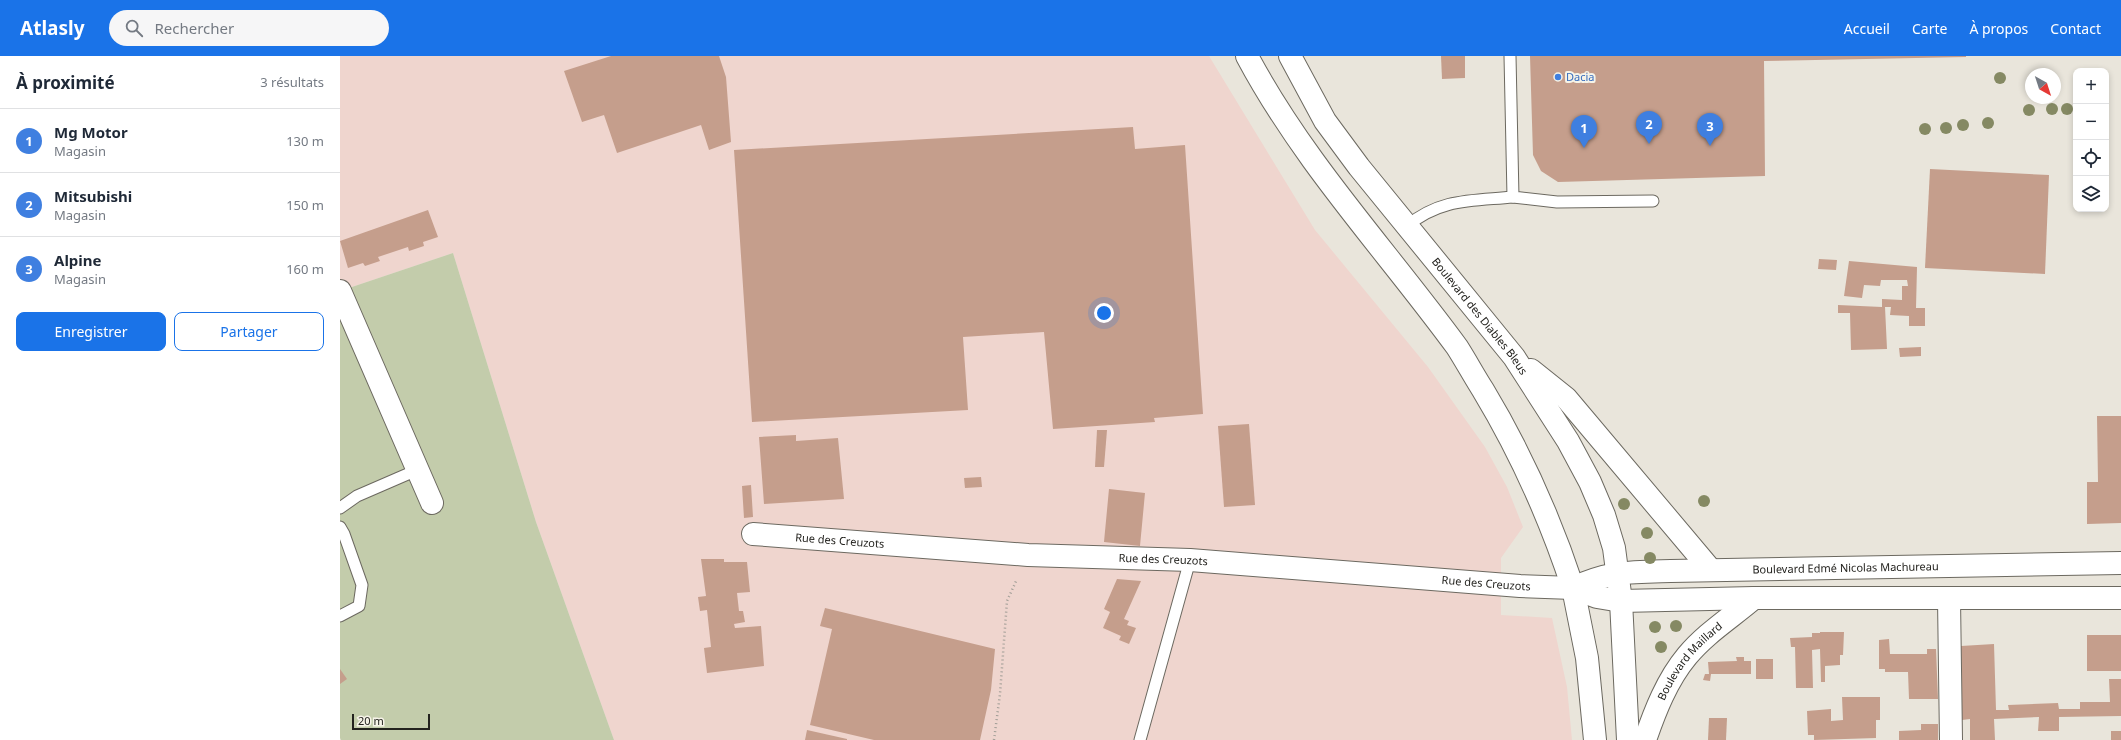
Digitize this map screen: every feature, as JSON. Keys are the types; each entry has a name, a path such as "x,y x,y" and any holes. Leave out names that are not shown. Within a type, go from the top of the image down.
{"main road":[{"path":"1247,56 1267,94 1301,146 1457,348 1504,425 1536,490 1573,588 1588,658 1595,740"},
{"name":"Boulevard des Diables Bleus","path":"1290,56 1325,121 1359,167 1514,356 1568,441 1590,482 1606,522 1614,548 1621,601"},
{"path":"342,296 432,503"},
{"path":"1514,356 1566,398 1710,569"},
{"name":"Rue des Creuzots","path":"753,534 1028,555 1190,560 1520,586 1573,588"},
{"name":"Boulevard Edmé Nicolas Machureau","path":"1573,588 1595,578 1618,573 1710,569 2121,563"},
{"path":"1573,588 1597,597 1621,601 1754,598 2121,598"},
{"name":"Boulevard Maillard","path":"1644,740 1665,692 1687,657 1701,641 1754,598"},
{"path":"1949,599 1951,740"},
{"path":"1621,601 1628,740"}],"lane":[{"path":"1510,56 1513,197"},
{"path":"1407,226 1432,209 1450,204 1513,197 1558,202 1653,201"},
{"path":"340,508 357,496 417,470"},
{"path":"340,527 344,534 362,585 359,606 340,616"},
{"path":"1140,740 1190,560"}],"path":[{"path":"994,740 1000,694 1007,601 1028,555"}],"shaded area":[{"path":"340,56 1209,56 1315,230 1428,367 1485,447 1507,487 1523,527 1501,558 1501,615 1552,618 1567,687 1572,740 614,740 536,522 453,253 340,291"}],"green space":[{"path":"453,253 536,522 614,740 341,740 340,738 340,291"}],"building":[{"path":"611,56 719,56 726,77 731,142 709,150 701,125 617,153 604,115 582,122 564,71"},
{"path":"1441,56 1465,56 1465,78 1442,79"},
{"path":"1530,56 1966,57 1764,61 1765,176 1558,182 1541,171 1533,155"},
{"path":"1133,127 1135,149 1185,145 1203,414 1154,418 1155,422 1053,429 1044,332 963,337 968,410 752,422 734,150"},
{"path":"1930,169 2049,175 2045,274 1925,268"},
{"path":"428,210 438,237 423,242 424,246 409,251 408,247 378,257 380,261 365,266 363,263 348,268 340,241"},
{"path":"1819,259 1837,260 1836,270 1818,269"},
{"path":"1849,261 1917,267 1916,308 1925,308 1925,326 1909,326 1909,316 1890,315 1891,307 1885,307 1887,349 1851,350 1850,313 1838,313 1838,305 1882,307 1882,299 1902,300 1902,286 1908,286 1907,280 1881,280 1880,286 1864,285 1862,298 1844,296"},
{"path":"1921,347 1921,356 1900,357 1899,348"},
{"path":"2097,416 2121,416 2121,523 2087,524 2087,482 2098,482"},
{"path":"1249,424 1255,505 1224,507 1218,426"},
{"path":"1097,430 1107,430 1104,467 1095,467"},
{"path":"796,435 796,441 838,438 844,499 764,504 759,437"},
{"path":"981,477 982,487 965,488 964,478"},
{"path":"751,485 753,517 744,518 742,486"},
{"path":"1109,489 1145,493 1140,546 1104,542"},
{"path":"701,559 724,559 724,562 747,562 750,592 737,593 739,611 743,611 745,622 734,624 735,628 761,626 764,666 707,673 704,648 711,647 707,610 700,611 698,597 706,596"},
{"path":"1117,579 1141,581 1124,619 1129,621 1127,625 1136,628 1129,644 1119,640 1121,636 1103,628 1110,612 1104,609"},
{"path":"825,608 995,649 991,690 980,740 874,740 810,725 832,629 820,626"},
{"path":"1844,632 1843,655 1840,655 1840,665 1825,666 1825,682 1821,682 1820,649 1812,650 1813,688 1796,688 1795,647 1791,647 1790,638 1812,637 1812,633"},
{"path":"2087,635 2121,635 2121,671 2087,671"},
{"path":"1889,639 1890,654 1927,654 1927,649 1936,649 1938,699 1909,699 1908,672 1885,672 1885,669 1879,669 1879,640"},
{"path":"1994,644 1996,710 2009,710 2008,705 2058,703 2059,709 2080,709 2080,702 2110,702 2109,679 2121,679 2121,716 2059,717 2059,731 2038,731 2039,717 1994,719 1995,740 1970,740 1970,719 1962,720 1961,646"},
{"path":"1736,657 1744,657 1744,661 1751,661 1751,674 1711,674 1710,681 1703,680 1705,674 1709,674 1708,662 1737,661"},
{"path":"1756,659 1773,659 1773,679 1756,679"},
{"path":"340,669 347,679 340,684"},
{"path":"1842,697 1880,697 1880,720 1876,720 1876,738 1814,740 1814,735 1808,735 1807,711 1831,709 1831,721 1843,720"},
{"path":"1709,718 1727,718 1726,740 1708,740"},
{"path":"1921,724 1938,724 1938,740 1899,740 1899,731 1921,730"},
{"path":"807,730 847,739 847,740 805,740"},
{"path":"2111,731 2121,731 2121,740 2111,740"}],"place":[{"name":"Dacia","path":"1558,77"},
{"name":"Mitsubishi","path":"1649,144"},
{"name":"Alpine","path":"1710,146"},
{"name":"Mg Motor","path":"1584,148"}]}
